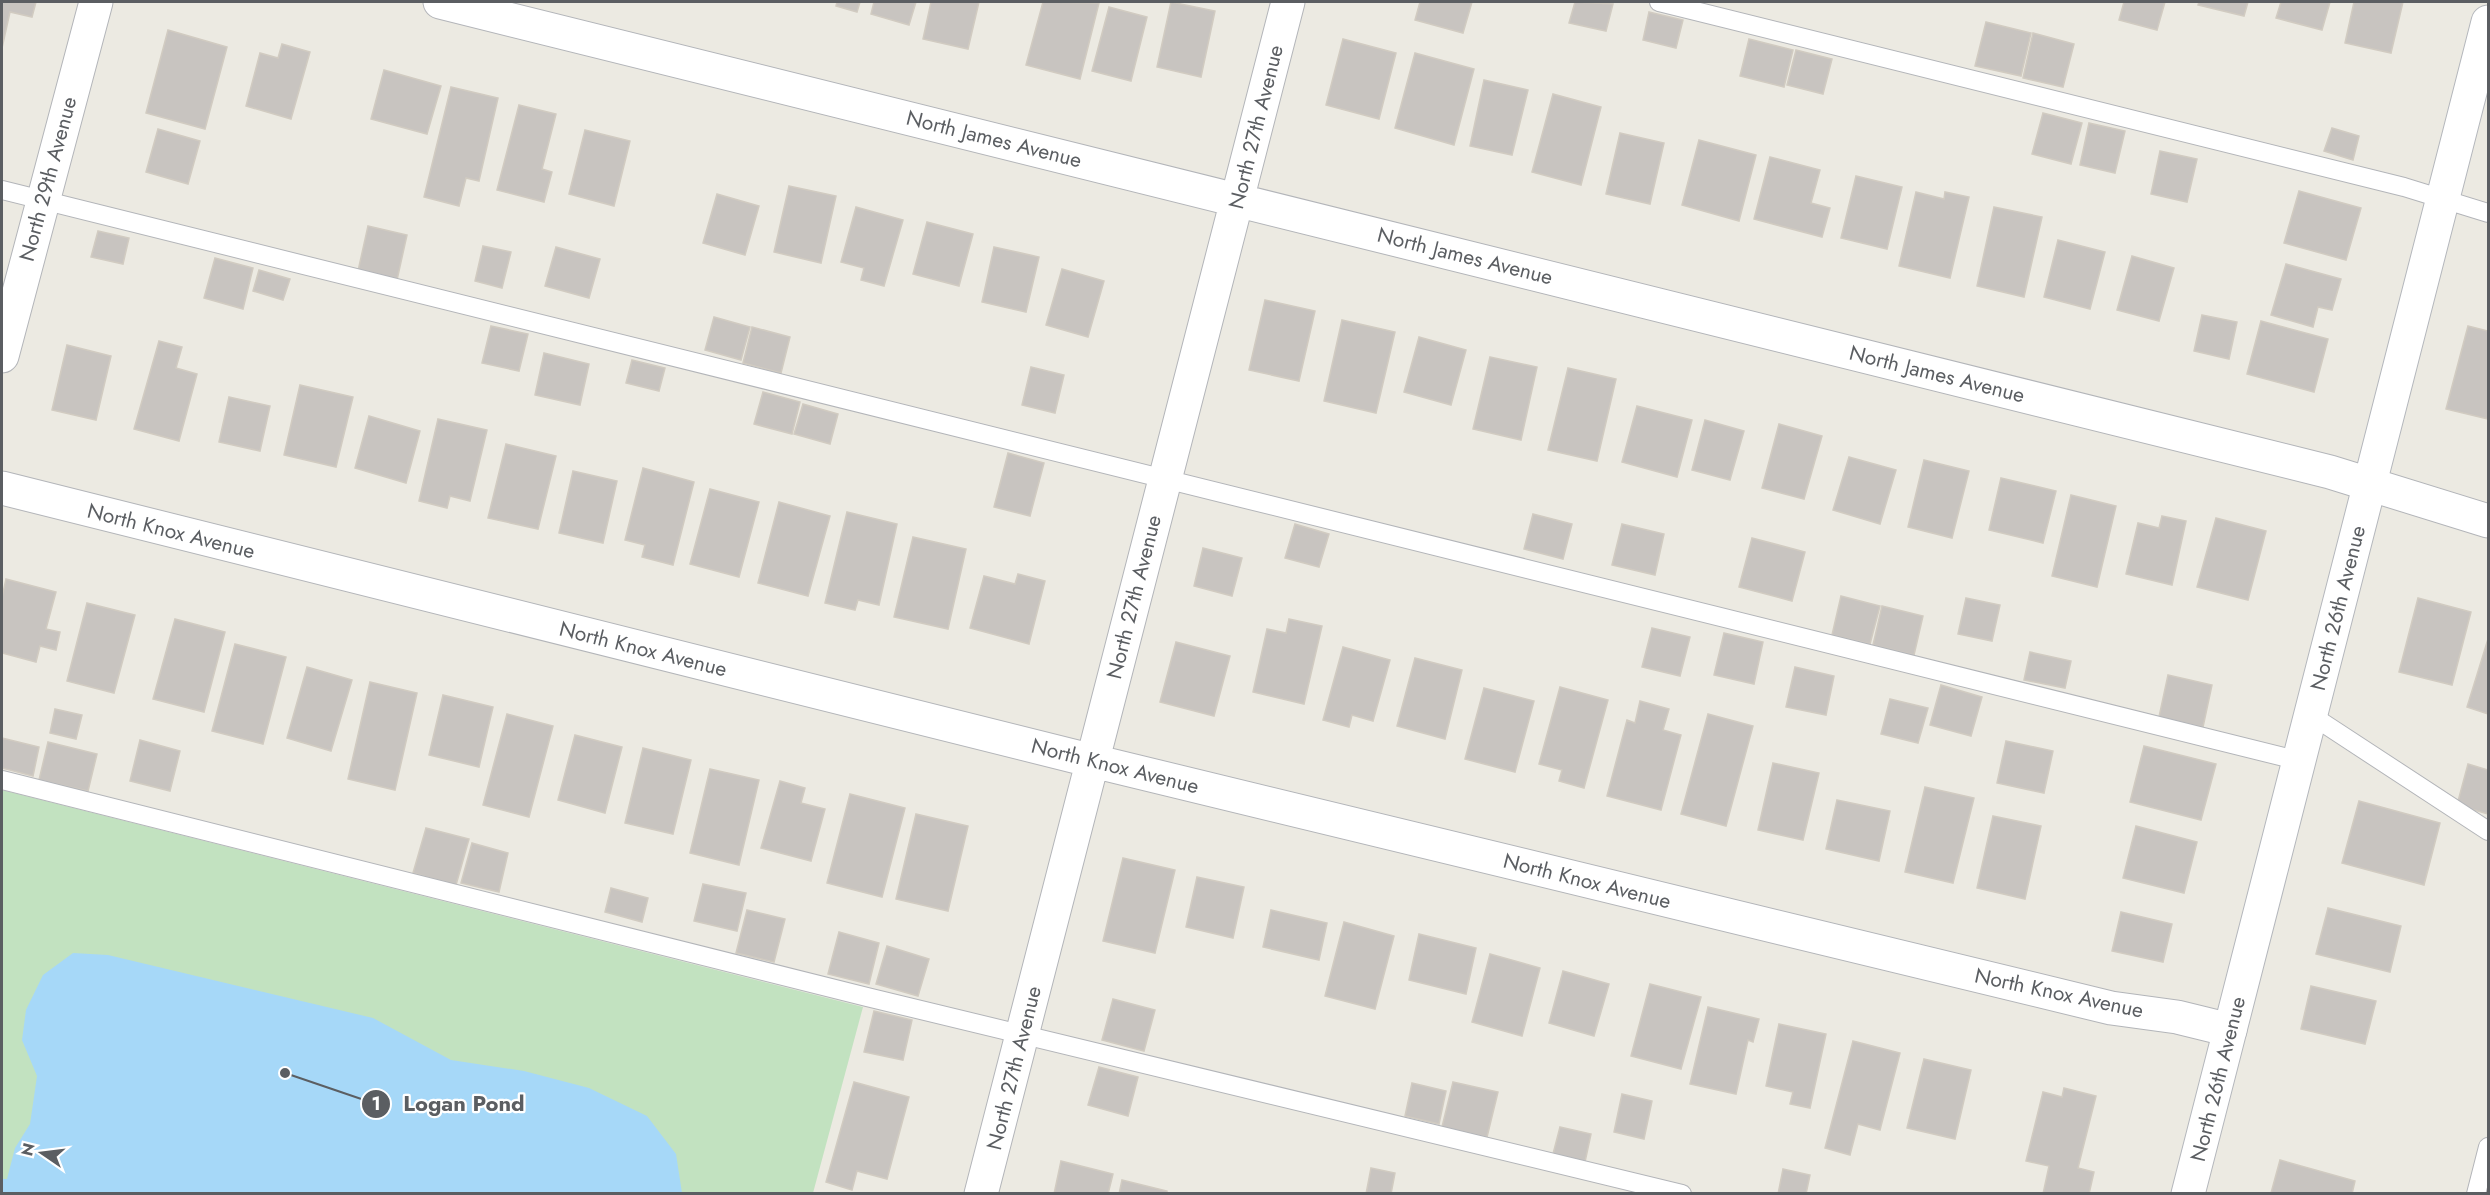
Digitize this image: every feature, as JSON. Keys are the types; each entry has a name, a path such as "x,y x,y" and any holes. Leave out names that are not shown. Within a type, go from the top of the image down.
{"street":[{"name":"North 29th Avenue","path":"2,356 96,2"},
{"name":"North James Avenue","path":"440,2 2330,472 2488,521"},
{"name":"North 27th Avenue","path":"981,1194 1288,2"},
{"name":"North 26th Avenue","path":"2188,1194 2488,22"},
{"name":"North Knox Avenue","path":"2,489 1093,761 2111,1008 2177,1017 2230,1030"}],"lane":[{"path":"1659,2 2394,184 2488,213"},
{"path":"2,190 2300,761"},
{"path":"2311,716 2488,831"},
{"path":"2,780 1022,1035 1682,1194"},
{"path":"2476,1194 2488,1147"}],"green space":[{"path":"2,790 863,1007 813,1193 2,1193"}],"water":[{"path":"73,953 108,955 373,1018 451,1060 524,1071 589,1088 647,1116 676,1154 682,1193 2,1193 2,1179 7,1179 15,1148 30,1124 37,1076 22,1040 26,1010 43,975"}],"building":[{"path":"2,2 36,2 32,17 10,12 2,48"},
{"path":"837,2 860,2 857,12 836,6"},
{"path":"874,2 916,2 909,25 871,14"},
{"path":"931,2 979,2 968,49 923,39"},
{"path":"1043,2 1099,3 1080,79 1026,65"},
{"path":"1171,2 1215,11 1201,77 1157,67"},
{"path":"1420,2 1472,2 1463,33 1415,20"},
{"path":"1575,2 1613,4 1606,31 1569,23"},
{"path":"2124,2 2165,2 2157,30 2119,20"},
{"path":"2199,2 2248,2 2244,16 2198,5"},
{"path":"2281,2 2330,2 2322,30 2276,18"},
{"path":"2354,2 2403,2 2391,53 2345,43"},
{"path":"1109,7 1147,17 1131,81 1092,71"},
{"path":"1649,12 1683,20 1676,48 1643,40"},
{"path":"1986,22 2031,33 2021,76 1975,66"},
{"path":"168,30 227,47 205,129 146,113"},
{"path":"2033,33 2074,44 2063,87 2023,78"},
{"path":"1343,39 1396,53 1379,119 1326,105"},
{"path":"1749,39 1793,50 1784,87 1740,76"},
{"path":"282,44 310,52 291,119 246,106 260,53 278,58"},
{"path":"1796,50 1832,59 1823,94 1787,85"},
{"path":"1415,53 1474,69 1454,145 1395,128"},
{"path":"384,70 441,86 427,134 371,119"},
{"path":"1484,80 1528,90 1512,155 1470,146"},
{"path":"451,87 498,98 479,181 466,178 459,206 424,197"},
{"path":"1553,94 1601,107 1581,185 1532,172"},
{"path":"519,105 556,114 542,169 552,172 544,202 497,190"},
{"path":"2043,113 2082,123 2071,164 2032,154"},
{"path":"2089,123 2125,131 2115,173 2080,165"},
{"path":"2332,128 2359,136 2353,160 2324,151"},
{"path":"158,129 200,141 188,184 146,172"},
{"path":"585,130 630,141 614,206 569,194"},
{"path":"1620,133 1664,143 1650,204 1606,194"},
{"path":"1699,140 1756,155 1739,221 1682,205"},
{"path":"2160,151 2197,159 2187,202 2151,194"},
{"path":"1770,157 1820,170 1811,203 1830,208 1822,237 1754,219"},
{"path":"1856,176 1902,187 1887,249 1841,238"},
{"path":"789,186 836,196 821,263 774,252"},
{"path":"2299,191 2361,208 2346,260 2284,243"},
{"path":"1916,192 1944,199 1945,192 1969,197 1950,278 1899,266"},
{"path":"717,194 759,206 745,255 703,243"},
{"path":"856,207 903,220 884,286 861,280 864,268 841,262"},
{"path":"1994,207 2042,217 2024,297 1977,286"},
{"path":"927,222 973,234 959,286 913,274"},
{"path":"368,226 407,235 397,280 358,271"},
{"path":"98,231 129,238 123,264 91,257"},
{"path":"2058,240 2105,252 2090,309 2044,297"},
{"path":"483,246 511,252 502,288 475,281"},
{"path":"556,247 600,259 589,298 545,286"},
{"path":"994,247 1039,257 1026,312 982,302"},
{"path":"2132,256 2174,268 2159,321 2117,310"},
{"path":"215,258 253,268 243,309 204,298"},
{"path":"2286,264 2341,279 2332,310 2318,307 2313,327 2271,315"},
{"path":"1062,269 1104,281 1088,337 1046,325"},
{"path":"259,270 290,279 283,300 253,291"},
{"path":"1265,300 1315,311 1299,381 1249,370"},
{"path":"2202,315 2237,322 2229,359 2194,351"},
{"path":"714,317 750,327 741,360 705,350"},
{"path":"1342,320 1395,332 1376,413 1324,401"},
{"path":"2261,321 2328,339 2314,392 2247,374"},
{"path":"491,326 528,334 519,371 482,363"},
{"path":"2468,326 2488,331 2488,419 2446,409"},
{"path":"752,327 790,337 781,373 743,363"},
{"path":"1419,337 1466,350 1451,405 1404,392"},
{"path":"159,341 182,347 176,368 197,374 179,441 134,429"},
{"path":"67,345 111,356 96,420 52,410"},
{"path":"544,353 589,364 580,405 535,395"},
{"path":"1490,357 1537,367 1521,440 1473,429"},
{"path":"632,360 665,368 659,391 626,383"},
{"path":"1031,367 1064,375 1055,413 1022,405"},
{"path":"1568,368 1616,379 1597,461 1548,450"},
{"path":"300,385 353,397 336,467 284,455"},
{"path":"763,392 800,402 792,434 754,424"},
{"path":"229,397 270,406 260,451 219,442"},
{"path":"803,404 838,414 830,444 794,434"},
{"path":"1637,406 1692,420 1677,477 1622,462"},
{"path":"369,416 420,431 406,483 355,468"},
{"path":"438,419 487,430 470,501 450,496 447,508 419,501"},
{"path":"1705,420 1744,431 1730,480 1692,470"},
{"path":"1779,424 1822,436 1804,499 1762,488"},
{"path":"506,444 556,456 538,529 488,518"},
{"path":"1008,453 1044,463 1030,516 994,507"},
{"path":"1849,457 1896,470 1880,524 1833,510"},
{"path":"1924,460 1969,471 1952,538 1908,527"},
{"path":"643,468 694,482 673,565 642,557 645,545 625,540"},
{"path":"573,471 617,481 603,543 559,533"},
{"path":"2001,478 2056,491 2043,543 1989,530"},
{"path":"710,489 759,502 739,577 690,564"},
{"path":"2071,495 2116,506 2097,587 2052,576"},
{"path":"779,502 830,516 808,596 758,583"},
{"path":"847,512 897,524 879,605 858,600 855,610 825,603"},
{"path":"1533,514 1572,524 1563,559 1524,549"},
{"path":"2162,516 2186,521 2172,585 2126,574 2138,523 2159,528"},
{"path":"2216,518 2266,531 2248,600 2197,587"},
{"path":"1295,524 1329,534 1319,567 1285,558"},
{"path":"1622,524 1664,534 1655,575 1612,565"},
{"path":"913,537 966,549 948,629 894,617"},
{"path":"1752,538 1805,552 1792,601 1739,587"},
{"path":"1203,548 1242,558 1232,596 1194,586"},
{"path":"1018,574 1045,581 1029,644 970,628 984,576 1015,584"},
{"path":"6,579 56,592 46,629 60,632 56,650 40,646 36,662 2,653 2,597"},
{"path":"1841,596 1880,606 1870,644 1832,635"},
{"path":"1966,598 2000,605 1992,641 1958,634"},
{"path":"2418,598 2471,612 2452,685 2399,672"},
{"path":"87,603 135,615 114,693 67,681"},
{"path":"1882,606 1923,616 1914,655 1873,645"},
{"path":"175,619 225,632 204,712 153,699"},
{"path":"1289,619 1322,626 1304,704 1253,692 1267,629 1286,633"},
{"path":"1652,628 1690,637 1680,676 1642,667"},
{"path":"1724,633 1763,642 1754,684 1714,675"},
{"path":"2488,639 2488,714 2467,707"},
{"path":"1176,642 1230,656 1214,716 1160,702"},
{"path":"235,644 286,657 263,744 212,731"},
{"path":"1343,647 1390,660 1373,721 1352,715 1349,727 1323,720"},
{"path":"2030,652 2071,661 2065,688 2024,680"},
{"path":"1415,658 1462,670 1445,739 1397,726"},
{"path":"307,667 352,680 331,751 287,738"},
{"path":"1795,667 1834,676 1826,715 1786,707"},
{"path":"2168,675 2212,685 2203,727 2159,717"},
{"path":"370,682 417,693 395,790 348,779"},
{"path":"1941,685 1982,697 1971,736 1930,725"},
{"path":"1560,687 1608,700 1584,788 1559,781 1562,770 1539,764"},
{"path":"1484,688 1534,701 1515,772 1465,759"},
{"path":"443,695 493,707 479,767 429,755"},
{"path":"1890,699 1928,708 1918,743 1881,734"},
{"path":"1640,701 1669,709 1663,730 1681,735 1661,810 1607,796 1627,720 1635,723"},
{"path":"55,709 82,715 76,739 50,733"},
{"path":"507,714 553,726 529,817 483,805"},
{"path":"1708,714 1753,726 1726,826 1681,814"},
{"path":"575,735 622,747 605,813 558,800"},
{"path":"2,738 39,747 33,776 2,768"},
{"path":"140,740 180,751 170,791 130,781"},
{"path":"2006,741 2053,751 2044,793 1997,783"},
{"path":"48,742 97,754 88,791 39,780"},
{"path":"2144,746 2216,764 2201,820 2130,802"},
{"path":"643,748 691,760 673,834 625,823"},
{"path":"1773,763 1819,773 1803,840 1758,830"},
{"path":"2468,764 2488,770 2488,814 2457,805"},
{"path":"710,769 759,780 739,865 690,853"},
{"path":"780,781 805,788 801,803 825,809 811,861 761,848"},
{"path":"1925,787 1974,798 1953,883 1905,872"},
{"path":"850,794 905,808 882,897 827,883"},
{"path":"1837,800 1890,811 1879,861 1826,849"},
{"path":"2359,801 2440,823 2424,885 2342,863"},
{"path":"916,814 968,826 948,911 896,899"},
{"path":"1993,816 2041,826 2025,899 1977,888"},
{"path":"2136,826 2197,842 2184,893 2123,878"},
{"path":"426,828 469,839 456,885 413,873"},
{"path":"472,843 508,853 499,892 461,883"},
{"path":"1123,858 1175,870 1155,953 1103,941"},
{"path":"1197,877 1244,887 1233,938 1186,927"},
{"path":"703,884 746,893 737,931 694,921"},
{"path":"611,888 648,898 642,922 605,912"},
{"path":"2328,908 2401,926 2390,972 2316,954"},
{"path":"747,910 785,919 774,962 736,953"},
{"path":"1271,910 1327,923 1319,960 1263,947"},
{"path":"2121,912 2172,924 2163,962 2112,951"},
{"path":"1344,922 1394,936 1375,1009 1325,996"},
{"path":"839,932 879,943 869,984 828,974"},
{"path":"1419,934 1476,948 1466,994 1409,980"},
{"path":"887,946 929,959 918,996 876,984"},
{"path":"1490,954 1540,968 1522,1036 1472,1022"},
{"path":"1563,971 1609,984 1594,1036 1549,1023"},
{"path":"1650,984 1701,997 1681,1069 1631,1056"},
{"path":"2311,986 2376,1001 2365,1044 2301,1029"},
{"path":"1113,999 1155,1010 1144,1051 1102,1040"},
{"path":"1708,1007 1759,1019 1753,1042 1748,1040 1736,1094 1690,1084"},
{"path":"874,1011 912,1020 903,1060 864,1052"},
{"path":"1779,1024 1826,1034 1810,1108 1790,1104 1793,1092 1766,1086"},
{"path":"1853,1041 1900,1053 1880,1130 1858,1124 1850,1155 1825,1148"},
{"path":"1924,1059 1971,1070 1955,1139 1907,1128"},
{"path":"1099,1067 1138,1077 1128,1116 1088,1105"},
{"path":"854,1082 909,1097 887,1179 857,1171 852,1190 826,1182"},
{"path":"1453,1082 1498,1092 1487,1137 1442,1127"},
{"path":"1412,1083 1446,1091 1439,1124 1405,1116"},
{"path":"2064,1088 2096,1096 2078,1168 2094,1172 2089,1194 2043,1194 2049,1166 2026,1161 2043,1092 2062,1097"},
{"path":"1622,1094 1652,1101 1644,1139 1614,1132"},
{"path":"1560,1127 1591,1134 1585,1162 1553,1154"},
{"path":"2280,1160 2355,1181 2352,1194 2271,1193"},
{"path":"1061,1161 1113,1174 1108,1194 1054,1194"},
{"path":"1371,1168 1395,1173 1391,1194 1366,1194"},
{"path":"1783,1169 1810,1175 1806,1194 1778,1194"},
{"path":"1122,1180 1167,1191 1167,1194 1119,1194"}],"place":[{"name":"Logan Pond","path":"285,1073"}]}
